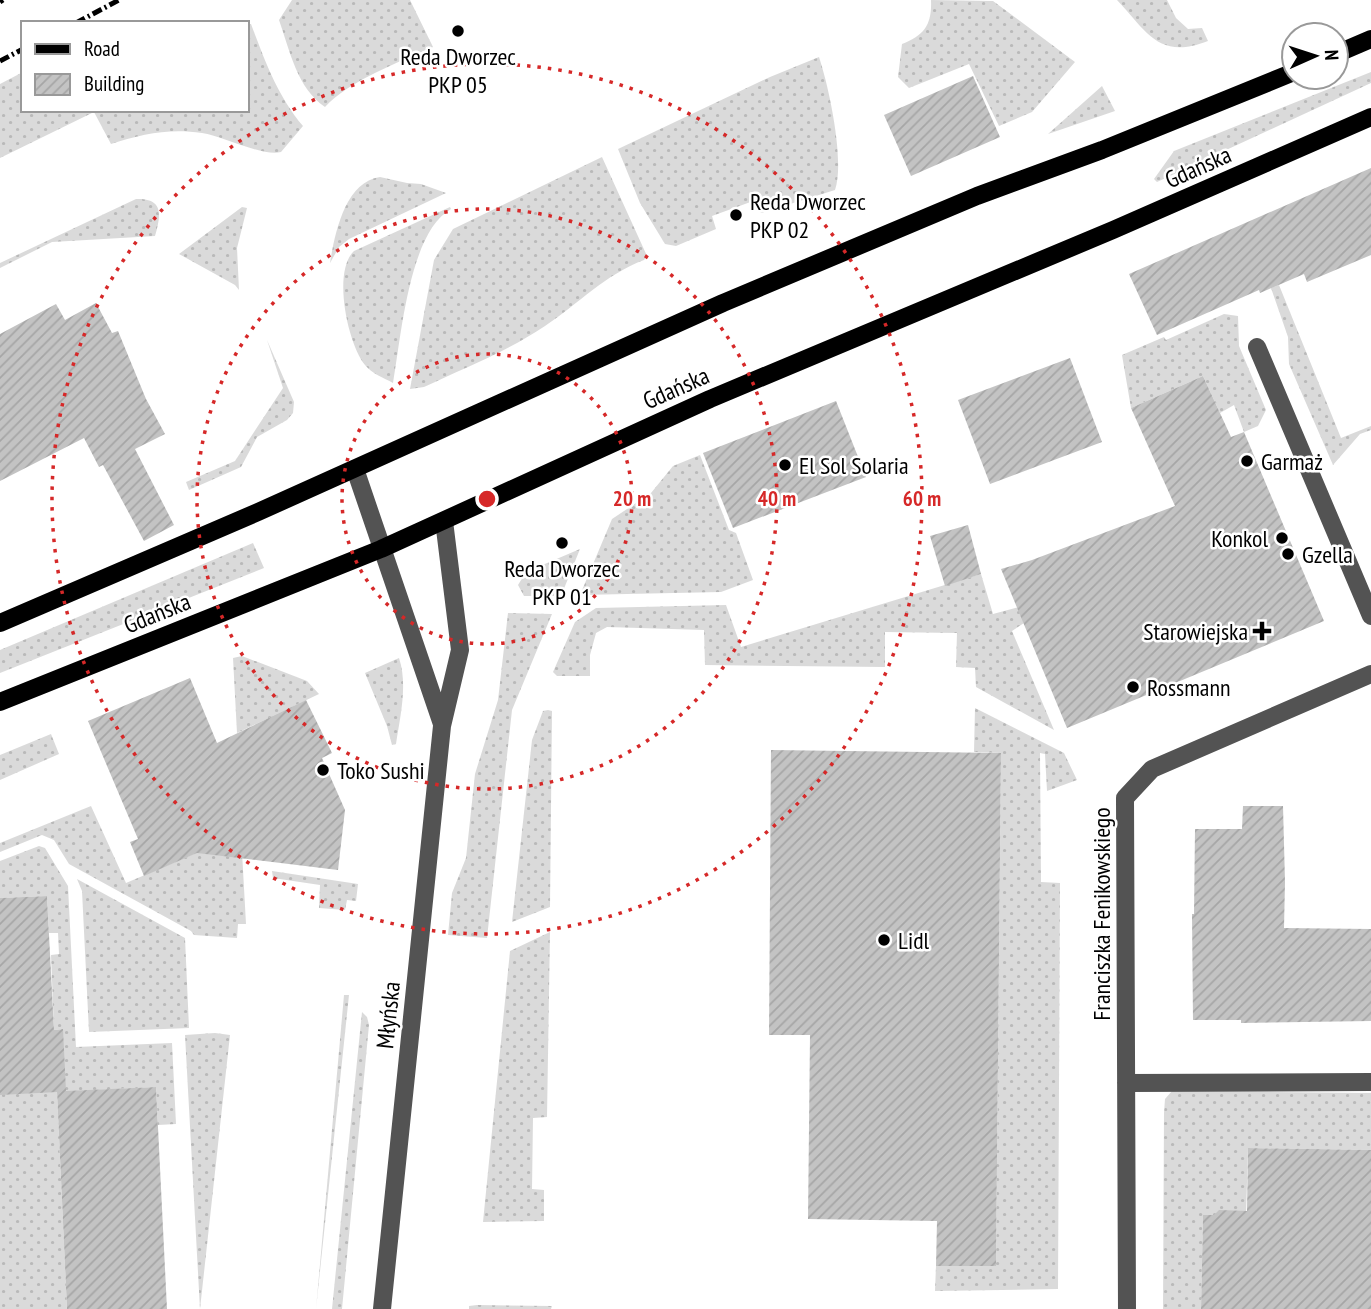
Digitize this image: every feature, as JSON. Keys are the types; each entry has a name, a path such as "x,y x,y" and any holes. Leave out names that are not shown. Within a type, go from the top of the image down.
{"main road":[{"path":"1350,48 1371,39"},
{"name":"Gdańska","path":"0,622 355,469 723,303 976,196 1102,150 1280,78"},
{"name":"Gdańska","path":"0,702 381,549 710,399 1091,239 1371,117"}],"street":[{"path":"1257,347 1371,616"},
{"name":"Młyńska","path":"355,469 442,726"},
{"name":"Młyńska","path":"382,1309 442,726 460,650 444,521"},
{"name":"Franciszka Fenikowskiego","path":"1127,1309 1125,798 1152,769 1371,674"},
{"path":"1126,1083 1371,1082"}],"shaded area":[{"path":"292,0 410,0 433,47 361,80 325,107 315,99 301,79 279,20"},
{"path":"931,0 993,1 1075,62 1032,112 999,126 969,64 909,88 898,77 902,44 926,28"},
{"path":"1117,0 1167,0 1176,18 1188,29 1202,28 1208,41 1191,46 1166,45 1146,32"},
{"path":"251,24 279,90 303,126 281,152 264,152 211,135 178,131 134,137 111,144 94,112 248,112 248,25"},
{"path":"819,57 837,143 838,177 835,190 761,213 756,200 712,216 716,229 676,246 665,244 640,203 618,149 770,77"},
{"path":"1371,72 1371,83 1157,182 1154,179 1174,151 1324,91 1350,91 1350,80"},
{"path":"21,73 21,112 94,112 0,158 0,84"},
{"path":"1102,86 1115,111 1048,134"},
{"path":"602,157 647,256 644,260 617,273 545,326 516,343 424,387 410,389 434,260 453,229"},
{"path":"380,177 421,184 446,193 349,239 339,247 330,263 339,224 350,198 368,181"},
{"path":"136,199 152,201 156,205 159,215 155,236 52,242 0,268 0,263"},
{"path":"242,207 247,208 237,248 239,290 235,285 179,254"},
{"path":"450,207 425,240 416,262 393,383 368,368 353,341 343,291 347,261 354,251"},
{"path":"1279,285 1341,438 1371,426 1371,430 1360,434 1333,465 1289,364 1288,337 1271,288"},
{"path":"1224,314 1238,316 1239,346 1266,410 1258,426 1244,432 1234,405 1220,413 1203,376 1131,408 1122,355 1164,337 1166,340"},
{"path":"267,340 294,402 293,413 287,420 257,437 241,467 189,490 186,482 235,461 283,388"},
{"path":"700,455 729,530 736,533 753,580 721,592 580,595 612,519 651,493 673,466"},
{"path":"253,543 264,568 0,673 0,650"},
{"path":"580,549 561,596 524,596 518,585 526,572"},
{"path":"981,574 993,614 1019,607 1024,623 1012,631 1054,730 976,687 975,668 956,667 957,633 885,632 885,667 705,665 704,630 607,627 596,633 590,655 590,676 557,676 553,672 575,622 596,608 726,605 741,647"},
{"path":"508,613 552,614 512,710 487,938 448,935 452,893 466,858 475,774 498,700"},
{"path":"242,656 307,681 319,694 237,733 233,658"},
{"path":"399,658 403,679 402,701 396,744 392,745 365,673"},
{"path":"975,708 1064,753 1077,780 1047,791 1045,754 1040,753 1041,882 1060,883 1058,1289 935,1291 936,1266 996,1266 1001,753 974,752"},
{"path":"543,711 552,711 550,907 512,922 532,740"},
{"path":"51,734 59,754 0,780 0,755"},
{"path":"91,806 126,883 241,834 246,924 238,924 237,938 194,935 69,864 54,840 42,835 0,852 0,843"},
{"path":"39,846 45,848 68,886 76,1047 172,1043 176,1124 158,1125 156,1087 57,1092 67,1309 0,1309 0,1095 62,1029 54,1030 51,955 59,954 58,933 49,933 47,896 0,898 0,861"},
{"path":"272,871 358,884 356,901 347,900 345,910 319,908 320,885 273,878"},
{"path":"77,879 185,938 189,1028 89,1032 82,891"},
{"path":"550,932 547,1117 533,1118 532,1189 544,1190 544,1221 483,1222 510,951"},
{"path":"344,995 349,995 316,1309"},
{"path":"362,1012 369,1025 342,1309 332,1309"},
{"path":"185,1035 230,1035 200,1309"},
{"path":"1172,1091 1371,1093 1371,1150 1248,1148 1246,1216 1203,1215 1201,1309 1163,1309 1164,1113 1165,1099"},
{"path":"469,1306 552,1306 551,1309 469,1309"}],"building":[{"path":"973,76 1000,137 911,176 884,115"},
{"path":"1371,168 1371,255 1307,282 1304,274 1260,293 1259,290 1157,335 1129,274"},
{"path":"96,303 112,333 118,331 146,399 165,434 135,449 174,525 144,541 103,465 99,467 84,438 0,481 0,334 56,304 65,320"},
{"path":"1070,358 1102,442 990,484 958,400"},
{"path":"1203,376 1231,437 1244,432 1324,621 1067,728 1001,569 1175,506 1131,408"},
{"name":"El Sol Solaria","path":"836,401 866,477 733,528 703,453"},
{"path":"968,525 981,574 945,586 930,536"},
{"path":"190,678 217,743 306,700 332,753 322,758 345,810 338,870 197,853 144,876 130,842 138,839 88,721"},
{"name":"Lidl","path":"771,750 1001,753 996,1266 936,1266 937,1221 808,1219 810,1035 769,1035"},
{"path":"1243,806 1283,806 1284,928 1371,929 1371,1021 1241,1023 1241,1020 1193,1020 1192,914 1195,829 1242,829"},
{"path":"47,896 54,1030 63,1029 66,1091 156,1087 167,1309 67,1309 57,1092 0,1095 0,898"},
{"path":"1248,1148 1371,1150 1371,1309 1201,1309 1203,1215 1214,1215 1219,1210 1247,1211"}],"railway":[{"path":"80,21 119,0"},
{"path":"0,61 21,50"}],"place":[{"name":"Reda Dworzec PKP 05","path":"458,31"},
{"name":"Reda Dworzec PKP 02","path":"736,215"},
{"name":"Garmaż","path":"1247,461"},
{"name":"El Sol Solaria","path":"785,465"},
{"name":"Konkol","path":"1282,538"},
{"name":"Reda Dworzec PKP 01","path":"562,543"},
{"name":"Gzella","path":"1288,554"},
{"name":"Starowiejska","path":"1262,631"},
{"name":"Rossmann","path":"1133,687"},
{"name":"Toko Sushi","path":"323,770"},
{"name":"Lidl","path":"884,940"}]}
